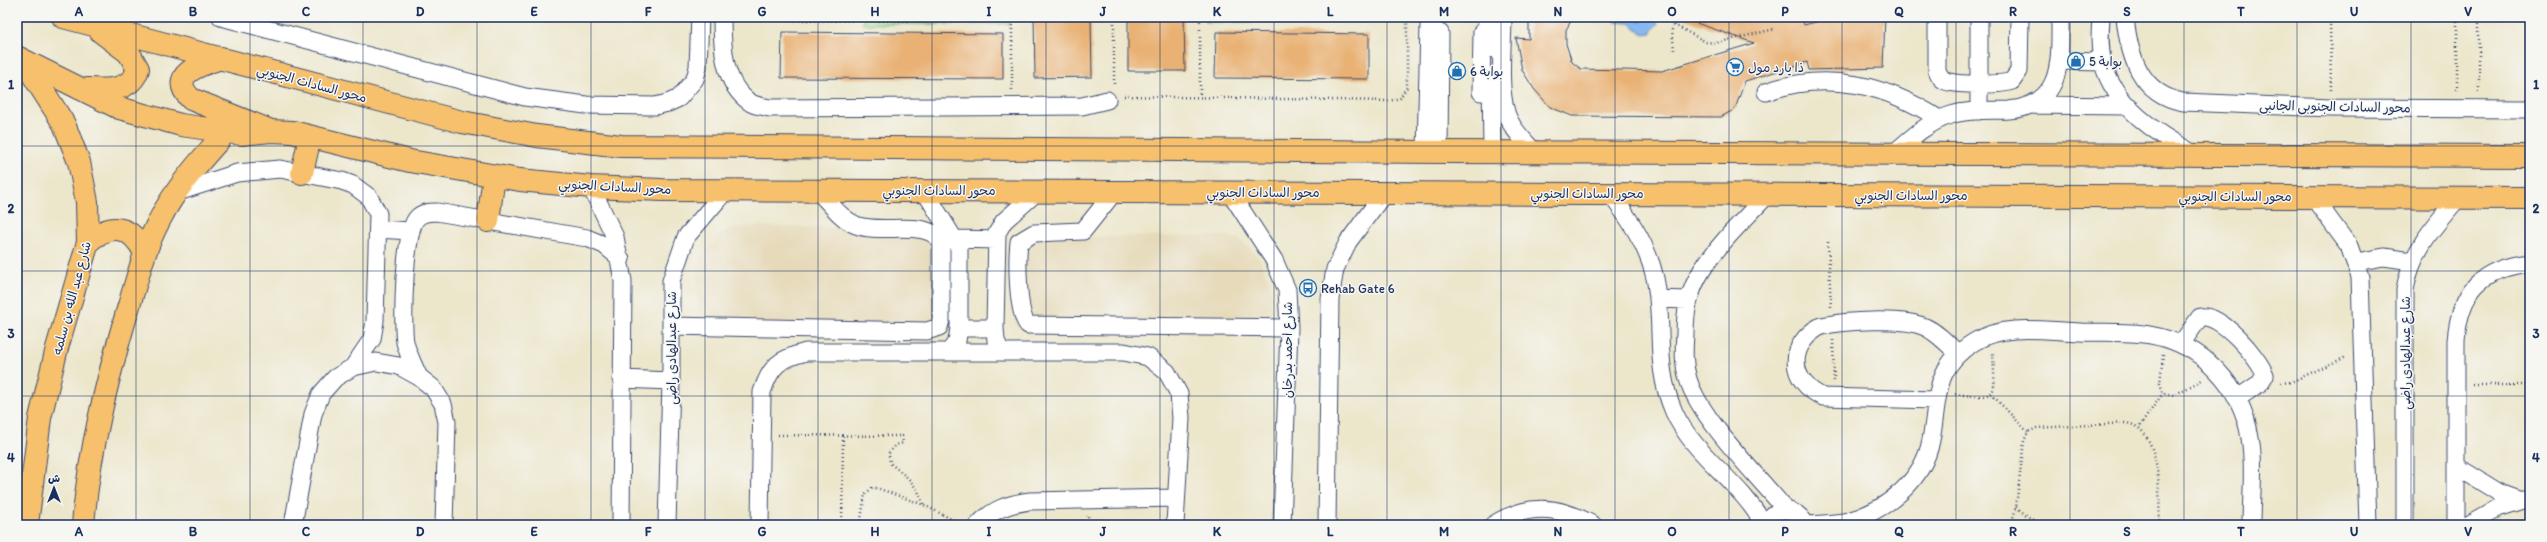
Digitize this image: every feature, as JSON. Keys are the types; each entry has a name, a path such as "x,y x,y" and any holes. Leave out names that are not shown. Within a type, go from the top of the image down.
{"main road":[{"name":"محور السادات الجنوبي","path":"63,17 462,122 536,136 621,146 1432,152 2530,156"},
{"path":"84,89 118,89 127,85 136,77 138,69 129,52 88,24"},
{"path":"221,58 193,68 182,80 182,87 186,94 191,99 271,131"},
{"name":"محور السادات الجنوبي","path":"20,59 66,83 84,89 119,108 150,118 242,134 271,131 292,132 352,145 410,161 494,176 591,187 817,190 2530,198"},
{"name":"شارع عبد الله بن سلمه","path":"20,59 64,124 79,162 87,202 88,242 57,348 40,418 27,525"},
{"path":"83,525 94,445 107,378 145,252 158,222 175,193 193,168 226,132"},
{"path":"302,173 310,137"},
{"path":"488,221 494,176"},
{"path":"88,242 99,232 113,228 127,231 133,235 138,240 145,252"}],"street":[{"path":"221,17 248,21 525,97 586,105 655,106 679,98 695,79 698,67 700,17"},
{"path":"722,17 724,58 730,76 739,92 752,103 769,108 1090,105 1114,94"},
{"path":"1432,152 1439,17"},
{"path":"1483,17 1490,21 1491,28 1487,152"},
{"path":"1503,17 1503,87 1506,113 1513,126 1534,152"},
{"path":"1937,17 1936,63 1939,76 1950,83 2007,83 2017,77 2019,71 2020,17"},
{"path":"1979,17 1979,111"},
{"path":"2030,105 2049,91 2055,81 2060,61 2060,17"},
{"path":"2101,17 2102,62 2114,88 2149,126 2194,154"},
{"name":"محور السادات الجنوبى الجانبى","path":"2125,17 2134,57 2146,83 2168,99 2183,102 2331,108 2530,109"},
{"path":"2060,61 2102,62"},
{"path":"1766,92 1802,83 1850,83 1888,92 1912,102 1939,119"},
{"path":"1893,154 1922,129 1939,119 1979,111 2009,110 2030,105 2129,106"},
{"path":"175,193 195,184 237,173 280,169 342,181 362,191 374,204 378,214 373,333 364,354 353,367 335,378 321,394 313,414 293,525"},
{"path":"591,187 615,237 621,259 623,281 621,525"},
{"name":"شارع عبدالهادى راضى","path":"668,525 671,381 671,281 686,237 727,189"},
{"path":"671,326 927,331 939,327 941,320 941,242 937,234 927,229 869,228 854,225 817,190"},
{"path":"924,190 957,239 959,247 959,328 957,341 949,352"},
{"path":"1001,351 996,341 995,328 996,240 1004,221 1038,191"},
{"path":"1115,191 1083,231 1034,233 1019,242 1020,307 1024,321 1028,325 1289,328"},
{"name":"شارع احمد بدرخان","path":"1230,192 1274,260 1287,290 1289,328 1282,525"},
{"path":"1327,525 1330,299 1335,269 1348,242 1385,192"},
{"path":"1609,193 1625,212 1649,259 1658,299 1660,364 1666,389 1687,435 1744,494 1764,525 1772,514 1786,510"},
{"path":"1768,194 1712,256 1687,300 1684,344 1685,365 1697,400 1709,418 1786,510 1798,514 1806,525 1847,522 1870,513 1891,500 1909,484 1924,463 1931,440 1936,396 1945,372 1958,354 1974,342 1993,333 2017,330 2149,334 2173,341 2201,356 2218,371 2238,398 2246,418 2251,440 2251,525"},
{"path":"2313,197 2349,246 2356,262 2361,293 2368,525"},
{"name":"شارع عبدالهادى راضى","path":"2405,525 2405,290 2412,261 2430,231 2459,198"},
{"path":"419,377 405,343 403,324 410,231 416,218 429,212 587,238 604,245 621,259"},
{"path":"378,229 410,231"},
{"path":"957,239 996,240"},
{"path":"2356,262 2384,257 2412,261"},
{"path":"2456,525 2456,386 2458,316 2468,294 2484,277 2506,266 2530,264"},
{"path":"1658,299 1687,300"},
{"path":"2173,341 2197,319 2205,316 2232,331 2249,348 2265,375 2260,383 2238,398"},
{"path":"1936,396 1823,397 1812,392 1803,384 1798,374 1796,362 1797,351 1802,340 1810,331 1821,326 1895,322 1913,323 1926,327 1938,334 1958,354"},
{"path":"959,328 995,328"},
{"path":"1660,343 1684,344"},
{"path":"760,525 762,392 769,372 785,357 806,352 1001,351 1124,352 1148,357 1167,372 1179,394 1181,418 1175,525"},
{"path":"353,367 376,362 399,366 419,377 436,394 443,404 447,422 444,525"},
{"path":"621,379 671,381"},
{"path":"2456,466 2498,492 2525,500"},
{"path":"978,525 989,514 1008,504 1030,501 1176,498"},
{"path":"2468,525 2498,508 2525,500"},
{"path":"1493,525 1514,520 1540,508 1572,513 1593,525"}],"path":[{"path":"772,17 776,20 1012,21"},
{"path":"882,21 884,17"},
{"path":"983,17 984,21"},
{"path":"1012,17 1012,105"},
{"path":"1114,17 1114,94 1389,101 1400,98 1407,87 1406,17"},
{"path":"1200,17 1200,97"},
{"path":"1660,17 1706,42 1716,43 1775,29"},
{"path":"1674,50 1672,24 1675,17"},
{"path":"2330,17 2331,108"},
{"path":"2457,17 2457,108"},
{"path":"2479,17 2479,108"},
{"path":"1991,394 1994,385 1993,333"},
{"path":"2163,393 2160,383 2173,341"},
{"path":"2260,383 2290,382 2346,357"},
{"path":"2163,393 2174,395 2218,371"},
{"path":"2456,386 2530,385"},
{"path":"2140,426 2163,393"},
{"path":"1936,396 1980,397 1991,394"},
{"path":"1991,394 2028,432"},
{"path":"2011,525 2016,507 2024,441 2028,432 2037,428 2124,422 2140,426 2147,437 2157,466 2159,525"},
{"path":"761,435 902,436 903,442 896,445 889,453 890,463 909,479 918,491 924,505"},
{"path":"842,525 843,435"},
{"path":"860,525 865,494 872,488 924,505 964,525"},
{"path":"2016,507 2039,525"}],"shaded area":[{"path":"733,227 859,228 860,235 946,240 955,320 947,330 698,332 697,271 701,258 722,233"},
{"path":"1227,236 1238,239 1249,247 1260,260 1269,282 1272,295 1271,334 1022,330 1015,323 1014,237"}],"green space":[{"path":"863,17 1010,17 1010,24 863,24"},
{"path":"1205,17 1272,17 1272,22 1205,22"}],"water":[{"path":"1617,17 1643,21 1651,17 1658,23 1651,33 1642,34 1630,23 1615,22"}],"building":[{"path":"1034,17 1091,17 1092,77 1035,78"},
{"path":"1128,17 1184,17 1185,71 1128,71"},
{"name":"ذا يارد مول","path":"1529,17 1573,17 1566,30 1566,44 1572,62 1581,69 1662,71 1754,43 1685,19 1686,17 1802,17 1804,25 1835,17 1885,17 1883,68 1809,70 1807,62 1745,81 1735,109 1721,117 1572,116 1550,107 1534,89 1522,70 1516,38 1529,39"},
{"path":"782,32 1003,34 1003,79 781,78"},
{"path":"1216,32 1369,34 1369,79 1215,78"}],"place":[{"name":"بوابة 5","path":"2076,61"},
{"name":"ذا يارد مول","path":"1735,67"},
{"name":"بوابة 6","path":"1457,71"},
{"name":"Rehab Gate 6","path":"1308,288"}]}
